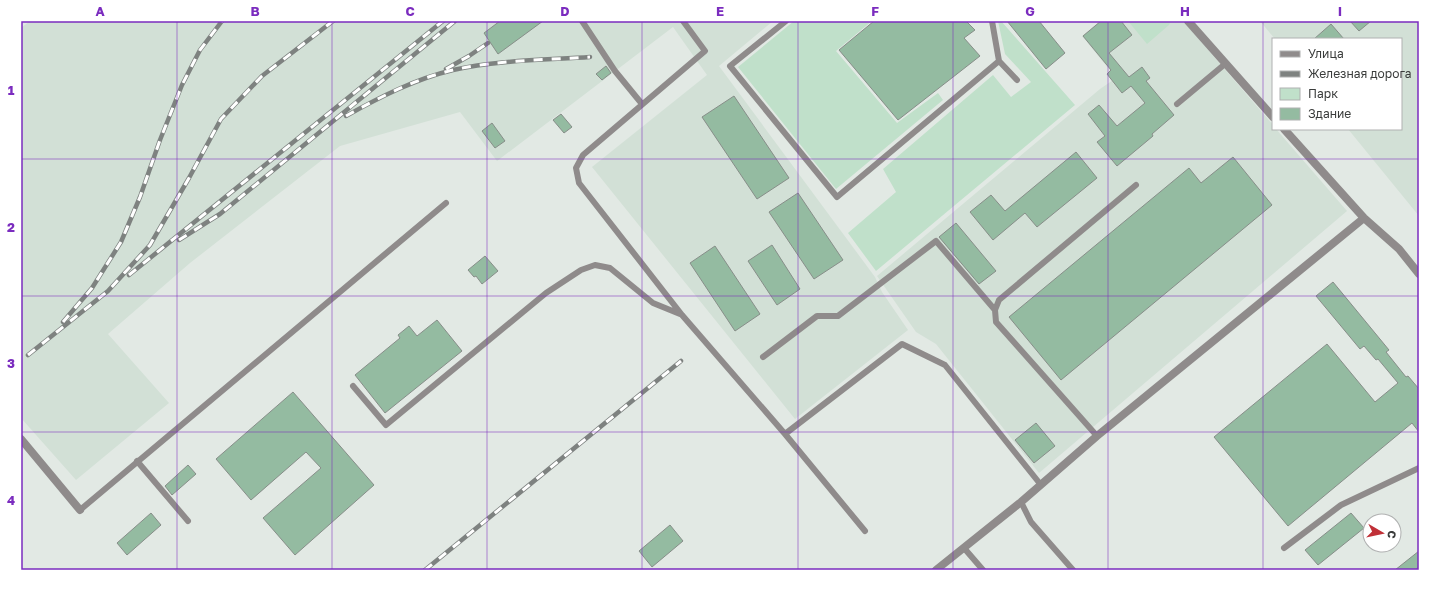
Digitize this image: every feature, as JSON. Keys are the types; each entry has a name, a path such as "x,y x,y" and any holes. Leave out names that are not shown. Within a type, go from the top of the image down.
{"street":[{"path":"1188,21 1272,116"},
{"path":"1285,130 1364,218 1399,249 1419,274"},
{"path":"936,570 1021,502 1096,436 1364,218"},
{"path":"21,439 80,510"}],"lane":[{"path":"582,21 615,71 642,104"},
{"path":"682,21 705,51 583,155 576,168 579,183 682,315 785,434 866,531"},
{"path":"786,21 730,66 837,197 999,61"},
{"path":"992,21 999,61 1017,80"},
{"path":"1177,104 1225,64"},
{"path":"1096,436 996,322 995,310 999,300 1136,185"},
{"path":"80,510 446,203"},
{"path":"763,357 817,316 838,316 936,241 995,310"},
{"path":"353,386 386,425 546,293 581,270 595,265 610,268 653,303 682,315"},
{"path":"785,434 902,344 945,365 1041,485"},
{"path":"137,461 188,521"},
{"path":"1284,548 1341,506 1419,468"},
{"path":"1021,502 1031,522 1073,570"},
{"path":"964,548 983,570"}],"shaded area":[{"path":"30,21 773,21 719,66 875,277 882,292 908,330 795,419 592,167 707,75 673,27 497,161 460,112 340,146 190,263 108,334 169,403 76,480 21,418 21,28"},
{"path":"1100,21 1183,21 1272,124 1272,130 1277,130 1347,211 1039,473 936,344 916,332 877,276 1100,89 1116,78 1082,36"},
{"path":"1260,21 1419,21 1419,216 1349,130 1402,130 1402,38 1274,38"}],"green space":[{"path":"794,21 872,21 836,51 897,123 938,93 943,100 836,189 738,67"},
{"path":"998,21 1001,21 1075,105 876,271 848,233 896,192 883,169 993,75 1011,97 1031,82 1005,54"},
{"path":"1128,21 1171,21 1169,25 1147,44"}],"building":[{"path":"500,21 543,21 498,54 484,33"},
{"path":"874,21 966,21 975,30 964,38 980,56 898,120 839,50"},
{"path":"1007,21 1039,21 1065,53 1046,69"},
{"path":"1101,21 1121,21 1132,35 1109,53 1129,77 1142,67 1150,78 1146,81 1174,115 1152,134 1153,136 1117,166 1097,142 1105,136 1088,114 1099,105 1117,126 1145,103 1131,86 1122,93 1107,74 1111,70 1083,36"},
{"path":"1350,21 1371,21 1359,31"},
{"path":"1331,24 1343,38 1315,38"},
{"path":"606,66 611,73 602,80 596,74"},
{"path":"734,96 789,178 757,199 702,117"},
{"path":"561,114 572,127 564,133 553,120"},
{"path":"492,123 505,141 495,148 482,131"},
{"path":"1076,152 1097,178 1037,227 1025,213 993,240 970,212 991,195 1005,211"},
{"path":"1233,157 1272,205 1061,380 1009,317 1189,168 1201,183"},
{"path":"798,193 843,260 814,279 769,212"},
{"path":"956,223 996,271 979,284 939,237"},
{"path":"772,245 800,289 777,305 748,261"},
{"path":"715,246 760,314 735,331 690,263"},
{"path":"485,256 498,271 482,284 476,276 474,277 468,270"},
{"path":"1333,282 1389,350 1386,352 1406,377 1408,376 1419,389 1419,432 1412,423 1288,526 1214,437 1327,344 1375,402 1398,383 1378,359 1376,360 1364,346 1360,349 1316,296"},
{"path":"437,320 462,351 385,413 355,375 400,338 398,335 409,326 417,336"},
{"path":"293,392 374,485 295,555 263,518 321,468 306,452 251,500 216,459"},
{"path":"1036,423 1055,446 1034,463 1015,440"},
{"path":"188,465 196,474 172,495 165,486"},
{"path":"151,513 161,525 127,555 117,543"},
{"path":"1351,513 1362,526 1362,530 1318,565 1305,550"},
{"path":"670,525 683,541 652,567 639,551"},
{"path":"1419,551 1419,567 1415,570 1395,570"}],"railway":[{"path":"63,322 92,288 121,242 140,197 160,140 182,85 200,50 222,21"},
{"path":"28,355 108,291 150,245 221,119 262,76 333,21"},
{"path":"129,275 443,21"},
{"path":"179,240 220,214 455,21"},
{"path":"446,69 488,43"},
{"path":"346,116 398,89 425,78 453,70 504,62 590,57"},
{"path":"425,570 681,361"}]}
